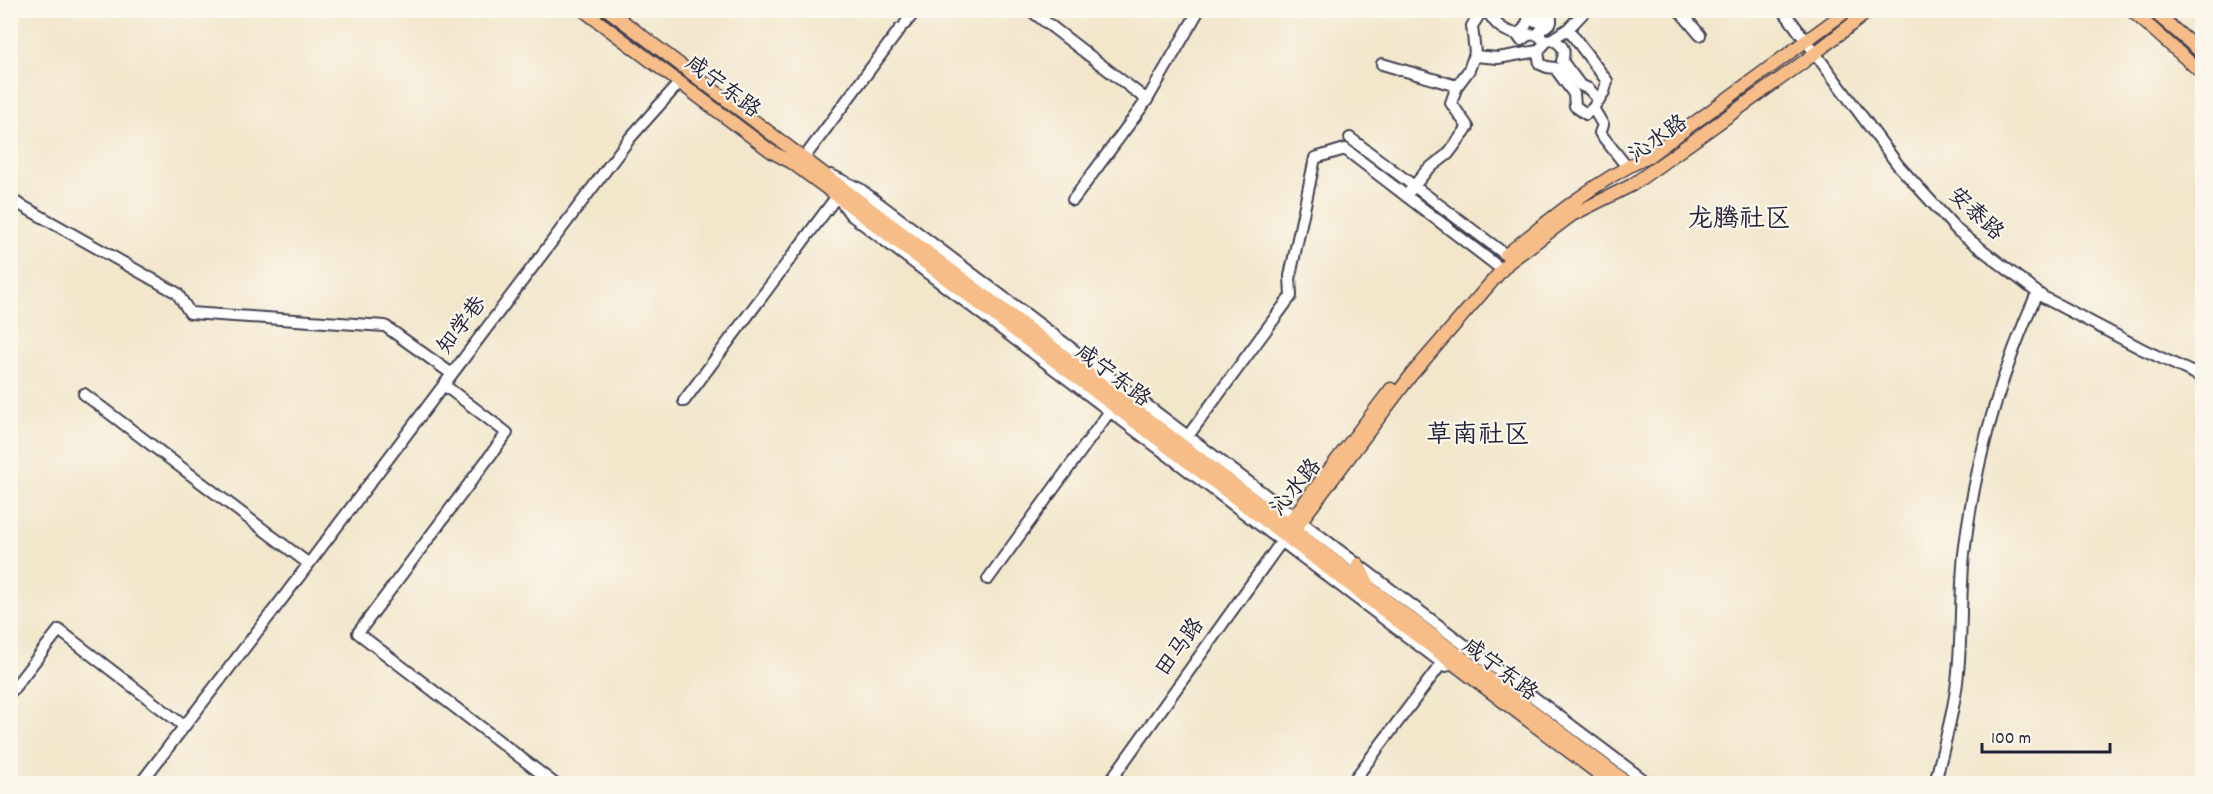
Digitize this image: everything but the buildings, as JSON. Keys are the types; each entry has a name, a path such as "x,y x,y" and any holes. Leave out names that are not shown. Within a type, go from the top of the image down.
{"main road":[{"name":"咸宁东路","path":"583,10 772,152 791,162 1291,528 1612,783"},
{"name":"咸宁东路","path":"608,10 1629,783"},
{"name":"沁水路","path":"1291,528 1412,374 1508,264 1572,215 1632,185 1810,48 1848,10"},
{"name":"沁水路","path":"1291,528 1406,368 1506,255 1567,205 1627,167 1649,156 1870,10"},
{"path":"2131,10 2202,73"},
{"path":"2152,10 2202,53"},
{"path":"1358,564 1371,588"}],"street":[{"path":"804,158 916,10"},
{"path":"1030,10 1147,100"},
{"path":"1073,200 1147,100 1199,10"},
{"path":"1467,10 1483,12 1504,32 1517,34 1524,29 1527,15 1539,22 1545,17 1551,18 1551,22 1540,31 1546,38"},
{"path":"1586,10 1568,29 1546,38 1538,51 1540,64 1559,65 1580,85 1589,90 1603,125 1600,133 1627,167"},
{"path":"1679,10 1700,35"},
{"name":"安泰路","path":"1783,10 1898,165 1958,231 2037,293 2142,349 2202,377"},
{"path":"1406,196 1427,170 1448,154 1468,127 1451,103 1457,86 1469,70 1474,56 1472,26 1483,12"},
{"path":"1559,65 1574,94 1575,106 1586,114 1604,92 1607,81 1568,29"},
{"path":"1517,34 1521,40 1528,35 1546,38 1563,47 1565,53 1559,65"},
{"path":"1474,56 1498,58 1538,51"},
{"path":"1382,64 1457,86"},
{"name":"知学巷","path":"140,783 309,564 630,138 680,82"},
{"path":"1350,138 1506,255"},
{"path":"1188,436 1292,296 1290,276 1315,158 1345,149 1496,265"},
{"path":"819,170 860,189 1188,436 1442,663 1602,783"},
{"path":"684,400 837,196 851,215 1110,411 1291,528 1358,564 1649,783"},
{"path":"10,199 177,293 190,313 386,326 452,374"},
{"path":"1935,783 1958,674 1964,555 1979,463 2002,383 2021,328 2037,293"},
{"path":"444,385 507,433 357,633 555,783"},
{"path":"84,394 309,564"},
{"path":"988,579 1110,411"},
{"name":"田马路","path":"1108,783 1291,528"},
{"path":"10,693 59,630 184,726"},
{"path":"1351,783 1442,663"}],"district":[{"name":"龙腾社区","path":"1739,220"},
{"name":"草南社区","path":"1478,436"}]}
